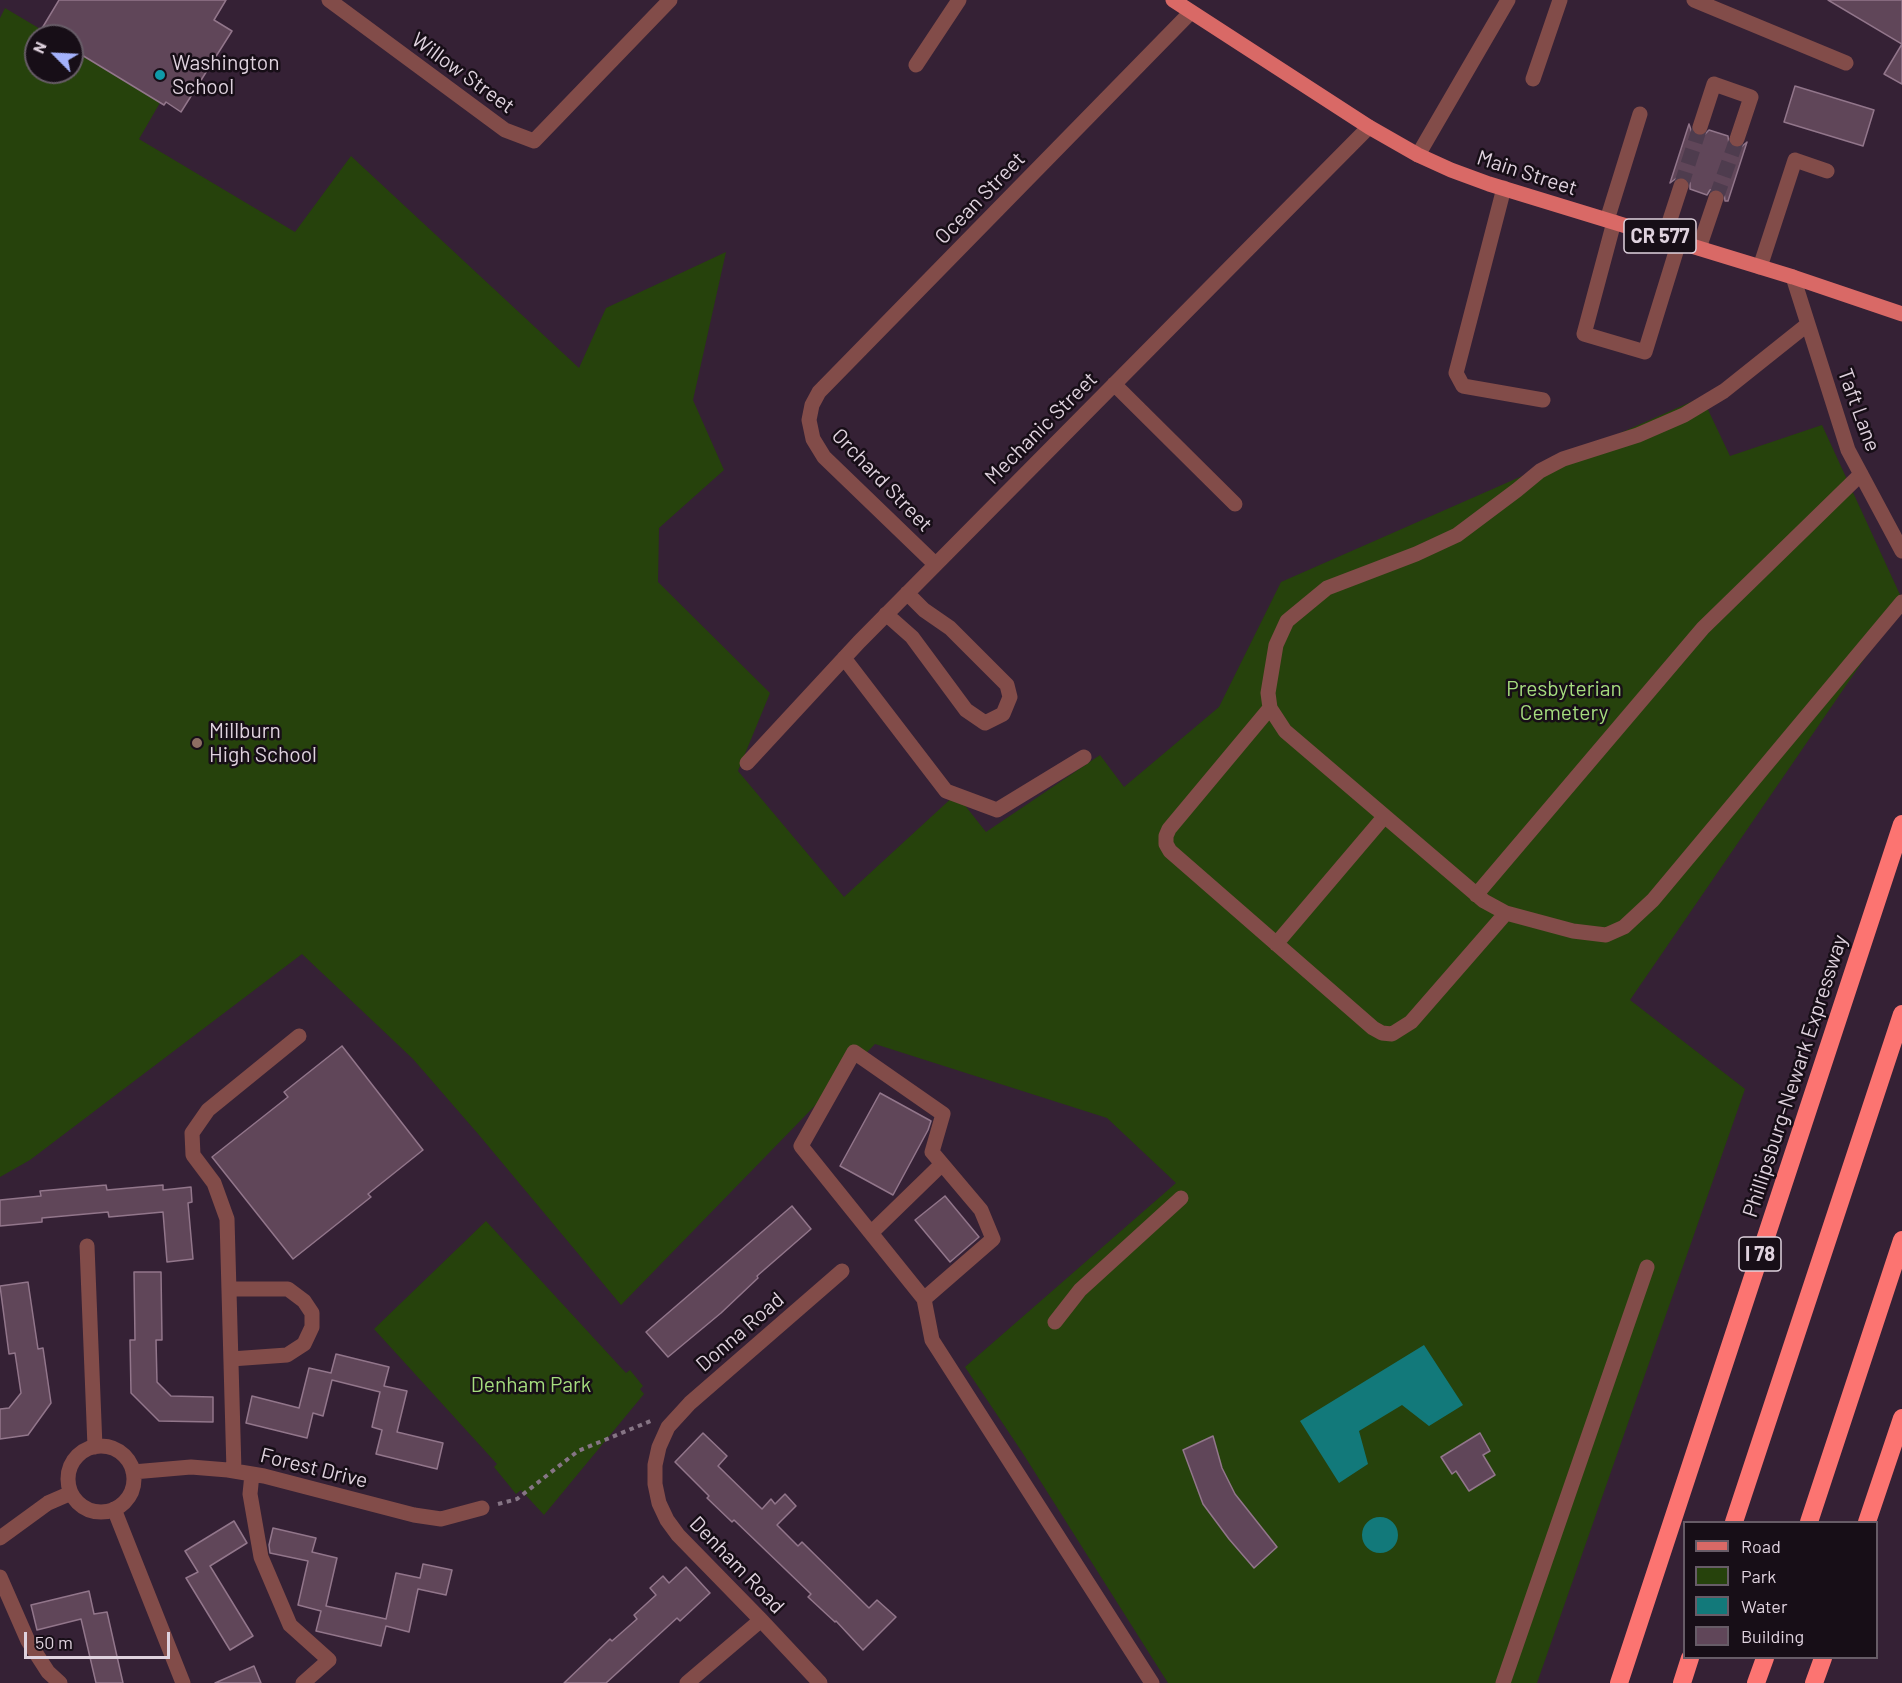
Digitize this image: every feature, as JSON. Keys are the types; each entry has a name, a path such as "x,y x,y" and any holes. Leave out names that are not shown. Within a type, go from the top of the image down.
{"highway":[{"name":"Phillipsburg-Newark Expressway","path":"1619,1683 1902,824"},
{"path":"1734,1521 1902,1014"},
{"path":"1809,1521 1902,1240"},
{"path":"1867,1521 1902,1418"},
{"path":"1682,1683 1690,1659"},
{"path":"1756,1683 1764,1659"},
{"path":"1815,1683 1823,1659"}],"main road":[{"name":"Main Street","path":"1173,0 1370,127 1418,155 1451,170 1504,189 1793,277 1902,314"}],"street":[{"name":"Willow Street","path":"331,0 504,130 534,141 670,0"},
{"path":"916,65 959,0"},
{"path":"1418,155 1508,0"},
{"path":"1533,79 1560,0"},
{"path":"1694,0 1846,63"},
{"name":"Ocean Street","path":"809,420 812,405 819,392 1191,12"},
{"path":"1700,127 1714,84 1751,97 1737,139"},
{"path":"1640,114 1584,334 1646,352 1679,242"},
{"name":"Mechanic Street","path":"747,763 886,614 1370,127"},
{"path":"1760,267 1795,160 1827,171"},
{"path":"1664,238 1681,186"},
{"path":"1504,189 1456,373 1464,386 1544,400"},
{"path":"1699,248 1716,198"},
{"name":"Taft Lane","path":"1793,277 1848,450 1902,551"},
{"path":"1808,324 1724,391 1684,415 1638,435 1563,459 1540,471 1457,535 1416,554 1327,588 1287,621 1276,645 1268,693 1270,708 1285,731 1484,901 1506,913 1573,931 1606,935 1624,927 1653,900 1902,602"},
{"path":"1114,384 1235,504"},
{"name":"Orchard Street","path":"809,420 813,439 824,457 935,564"},
{"path":"1476,894 1703,628 1861,474"},
{"path":"886,614 912,637 966,710 985,723 1003,714 1010,698 1007,685 950,628 924,610 907,593"},
{"path":"844,658 946,791 997,810 1084,757"},
{"path":"1270,708 1169,829 1166,844 1170,851 1276,944 1373,1028 1382,1033 1392,1034 1410,1022 1506,913"},
{"path":"1276,944 1384,817"},
{"path":"234,1471 227,1219 214,1183 193,1155 192,1132 208,1110 299,1036"},
{"path":"924,1299 993,1239 981,1210 932,1152 943,1114 854,1052 801,1146 924,1299 932,1340 1152,1683"},
{"path":"871,1233 942,1164"},
{"path":"1055,1322 1080,1290 1181,1198"},
{"path":"87,1246 95,1447"},
{"path":"1503,1683 1647,1267"},
{"name":"Donna Road","path":"668,1427 690,1403 842,1271"},
{"path":"229,1289 288,1289 304,1301 312,1313 312,1327 304,1344 287,1355 231,1359"},
{"name":"Denham Road","path":"668,1427 659,1447 655,1465 655,1484 659,1503 667,1520 678,1535 820,1683"},
{"path":"105,1446 115,1449 123,1455 133,1472 131,1492 125,1501 114,1509 96,1512 77,1502 71,1493 68,1473 77,1456 86,1450 105,1446"},
{"name":"Forest Drive","path":"133,1472 191,1467 234,1471 414,1515 441,1519 482,1508"},
{"path":"252,1474 250,1494 261,1557 290,1625 329,1660 303,1683"},
{"path":"1,1536 48,1503 71,1493"},
{"path":"114,1509 183,1683"},
{"path":"0,1577 28,1641 48,1671 60,1683"},
{"path":"687,1683 761,1620"}],"path":[{"path":"482,1508 517,1499 578,1451 654,1420 668,1427"}],"green space":[{"name":"Presbyterian Cemetery","path":"5,8 32,24 24,24 24,84 84,84 84,55 161,101 139,139 295,232 351,156 579,368 606,308 726,252 693,400 724,470 659,528 658,582 770,693 738,771 844,897 956,794 986,832 1100,755 1124,787 1219,707 1281,582 1702,397 1730,456 1822,425 1902,599 1902,604 1630,1000 1745,1089 1537,1683 1168,1683 1022,1452 965,1367 1176,1183 1107,1118 875,1044 621,1305 413,1059 302,954 30,1160 0,1177 0,18"},
{"name":"Denham Park","path":"486,1221 626,1373 630,1370 643,1386 640,1389 644,1394 544,1515 521,1490 516,1494 494,1467 497,1464 374,1329"}],"water":[{"path":"1424,1345 1463,1405 1429,1426 1402,1405 1359,1431 1368,1464 1339,1483 1300,1421"},
{"path":"1380,1517 1393,1522 1398,1535 1393,1548 1380,1553 1367,1548 1362,1535 1367,1522"}],"building":[{"name":"Washington School","path":"59,0 226,0 214,20 232,31 181,112 166,102 164,105 84,56 84,24 45,24"},
{"path":"1828,0 1902,0 1902,44"},
{"path":"1902,44 1902,84 1884,74"},
{"path":"1795,86 1874,110 1863,146 1784,122"},
{"path":"1689,124 1692,133 1696,136 1703,136 1709,130 1728,136 1729,145 1734,148 1740,148 1747,142 1728,201 1725,201 1724,192 1719,189 1710,190 1707,195 1690,189 1690,183 1685,177 1678,177 1670,183"},
{"path":"342,1046 423,1150 368,1194 371,1197 293,1259 212,1157 288,1097 284,1092"},
{"path":"880,1093 931,1121 893,1195 840,1166"},
{"path":"106,1185 107,1190 163,1185 163,1190 191,1187 192,1202 188,1203 193,1259 167,1262 163,1212 109,1217 108,1212 42,1218 42,1222 0,1226 0,1200 41,1196 40,1191"},
{"path":"945,1196 979,1237 950,1262 915,1220"},
{"path":"792,1206 811,1229 757,1276 758,1278 721,1313 668,1357 646,1332"},
{"path":"134,1272 161,1272 162,1340 156,1340 157,1382 171,1396 213,1397 213,1422 159,1421 131,1393 130,1340 135,1340"},
{"path":"28,1282 38,1349 43,1348 51,1403 28,1435 0,1439 0,1409 9,1408 21,1393 15,1353 9,1354 0,1286"},
{"path":"336,1354 389,1367 384,1386 407,1391 397,1432 443,1443 437,1469 376,1454 382,1430 372,1427 380,1392 332,1380 323,1416 313,1413 307,1438 246,1423 252,1396 299,1408 309,1368 331,1373"},
{"path":"703,1433 727,1456 718,1466 762,1509 771,1499 775,1504 785,1494 796,1506 777,1525 798,1546 802,1542 869,1608 877,1600 896,1617 863,1650 836,1621 808,1597 811,1594 734,1520 732,1522 707,1498 709,1496 675,1462"},
{"path":"1480,1433 1490,1451 1483,1455 1495,1475 1469,1491 1456,1471 1452,1474 1441,1457"},
{"path":"1213,1436 1222,1468 1235,1494 1277,1547 1254,1568 1203,1504 1183,1450"},
{"path":"234,1521 247,1543 210,1566 253,1636 230,1650 186,1578 198,1572 185,1551"},
{"path":"273,1528 316,1538 312,1552 337,1558 326,1606 386,1619 396,1573 420,1578 423,1564 452,1570 446,1595 418,1589 409,1632 386,1626 381,1646 316,1631 321,1611 298,1605 308,1561 270,1553 269,1545"},
{"path":"686,1567 710,1593 680,1621 677,1618 606,1683 564,1683 610,1639 612,1641 637,1619 634,1615 656,1595 650,1588 663,1576 669,1583"},
{"path":"89,1591 94,1614 107,1612 123,1683 96,1683 81,1619 37,1630 31,1605"},
{"path":"254,1666 261,1683 215,1683"}],"tunnel":[{"path":"1681,186 1700,127"},
{"path":"1716,198 1737,139"}],"place":[{"name":"Washington School","path":"160,75"},
{"name":"Millburn High School","path":"197,743"}]}
